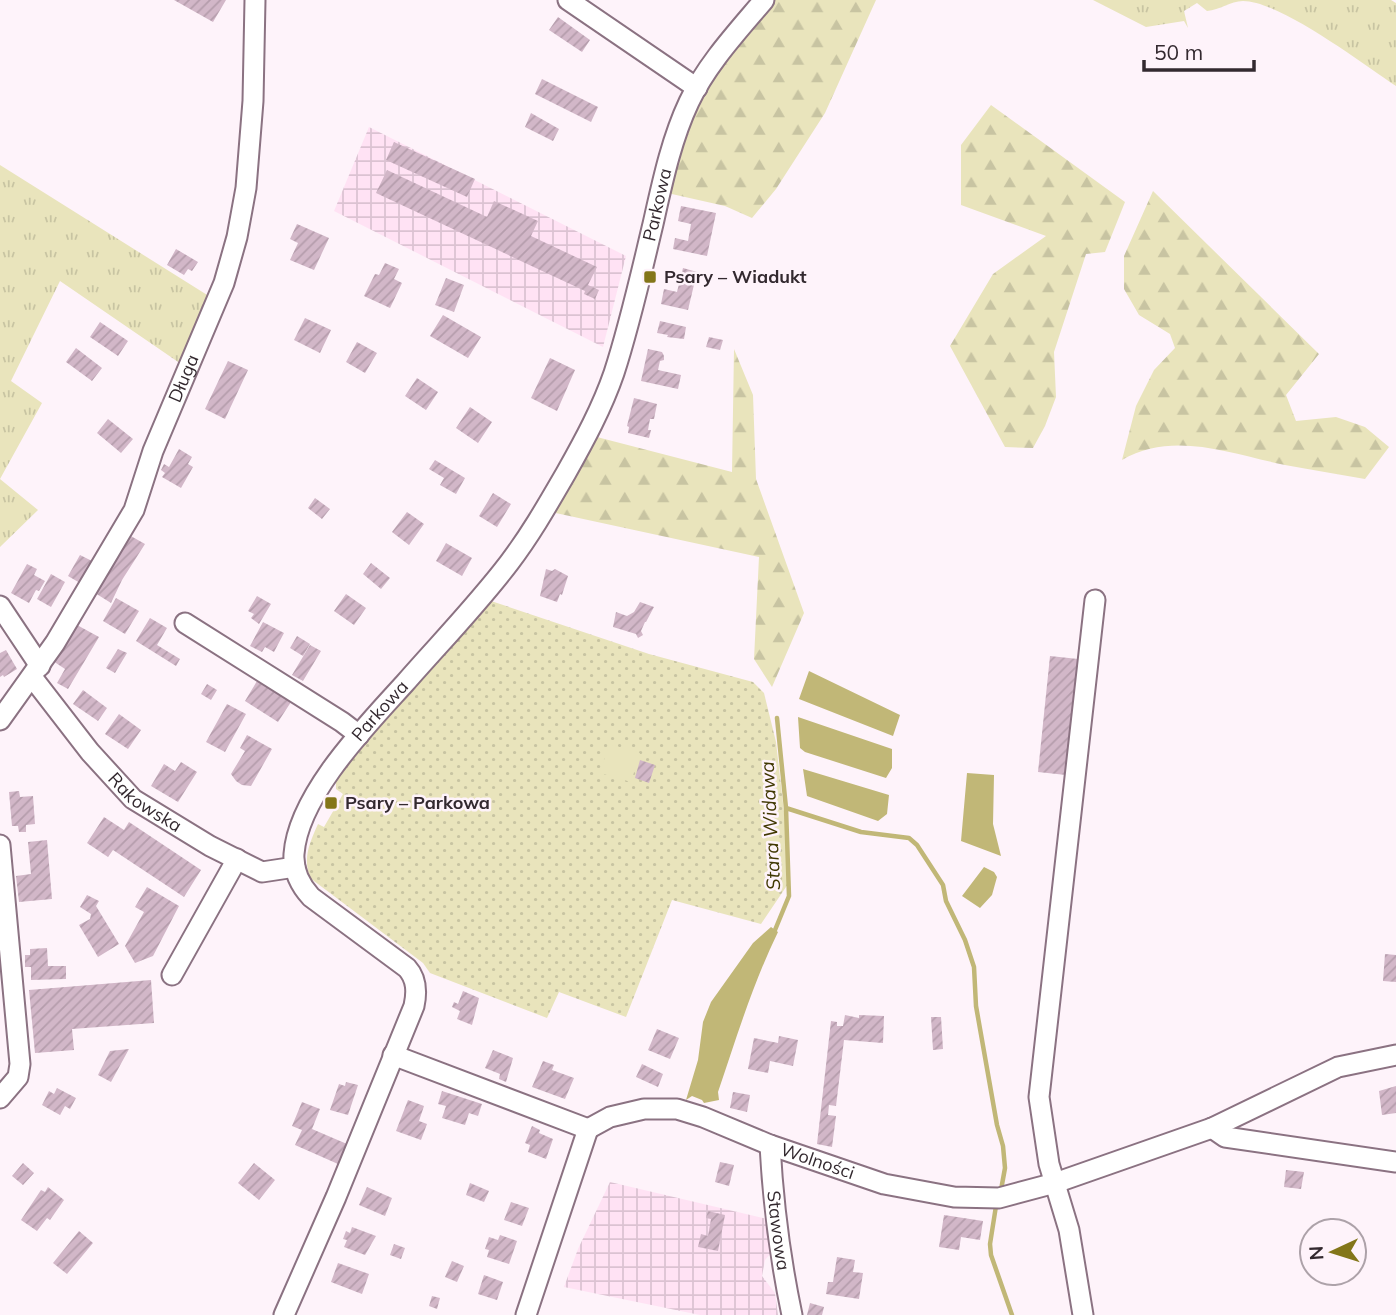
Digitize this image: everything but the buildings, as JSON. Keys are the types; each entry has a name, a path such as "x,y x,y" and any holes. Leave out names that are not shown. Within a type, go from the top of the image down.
{"street":[{"name":"Długa","path":"0,720 36,672 134,510 153,451 224,283 237,237 246,188 253,101 255,0"},
{"path":"568,0 696,88"},
{"name":"Parkowa","path":"295,867 297,840 313,800 359,735 509,563 540,519 587,434 613,375 631,317 667,166 688,105 696,88 736,32 764,0"},
{"path":"1083,1315 1069,1230 1049,1164 1038,1097 1095,600"},
{"name":"Rakowska","path":"0,606 36,672 90,752 133,799 210,846 262,872 295,867"},
{"path":"185,623 359,735"},
{"path":"0,845 20,1064 18,1077 0,1098"},
{"path":"172,975 237,859"},
{"path":"284,1315 414,1006 416,990 414,978 397,958 311,897 304,889 295,867"},
{"path":"393,1055 589,1129 526,1315"},
{"name":"Wolności","path":"589,1129 610,1117 644,1109 667,1108 703,1117 770,1145 884,1184 954,1197 999,1198 1055,1183 1212,1128 1338,1067 1396,1055"},
{"path":"1212,1128 1225,1138 1396,1162"},
{"name":"Stawowa","path":"770,1145 773,1197 792,1315"}],"shaded area":[{"path":"369,127 626,256 603,347 334,211"},
{"path":"809,671 900,715 893,736 799,699"},
{"path":"798,717 892,749 892,768 886,778 805,752 800,748"},
{"path":"803,769 889,795 887,814 878,821 807,796"},
{"path":"967,773 994,775 993,824 1001,856 961,841"},
{"path":"984,867 994,872 997,877 992,895 980,908 962,896"},
{"path":"771,927 778,932 745,1011 718,1092 719,1100 704,1103 692,1096 686,1100 698,1060 703,1022 711,1002 753,943"},
{"path":"610,1182 767,1219 772,1252 765,1260 762,1276 775,1293 778,1315 700,1315 564,1287 578,1249"}],"green space":[{"path":"753,0 876,0 825,113 776,189 752,218 725,206 654,190 671,131"},
{"path":"1093,0 1391,0 1396,3 1396,86 1321,35 1278,11 1259,4 1238,1 1207,11 1197,3 1184,11 1188,28 1184,21 1146,27"},
{"path":"991,105 1125,202 1105,252 1086,254 1054,352 1056,397 1033,448 1005,447 950,346 993,274 1046,236 961,205 961,145"},
{"path":"0,165 212,298 184,366 60,281 11,381 42,403 0,479"},
{"path":"1153,191 1319,354 1286,395 1296,421 1336,417 1365,427 1389,447 1365,479 1182,445 1141,451 1122,460 1136,406 1154,370 1175,348 1170,334 1139,315 1124,289 1124,256"},
{"path":"734,349 753,395 756,479 804,613 772,687 754,659 759,557 551,512 593,436 732,472"},
{"path":"0,479 38,510 0,547"},
{"path":"491,601 649,654 753,682 764,693 776,742 786,829 788,884 761,924 672,900 626,1017 559,992 547,1018 430,973 423,963 310,878 307,857 312,838 318,824 324,827 343,794 336,789 336,781 378,727"},
{"path":"609,744 640,753 631,782 600,773"}],"waterway":[{"name":"Stara Widawa","path":"775,930 789,896 786,808 777,718"},
{"path":"786,808 861,832 909,838 917,845 943,885 946,901 965,940 974,967 976,1006 1003,1146 1005,1168 1001,1190"},
{"path":"996,1206 990,1244 991,1255 1012,1315"}],"place":[{"name":"Psary – Wiadukt","path":"650,277"},
{"name":"Psary – Parkowa","path":"331,803"}]}
